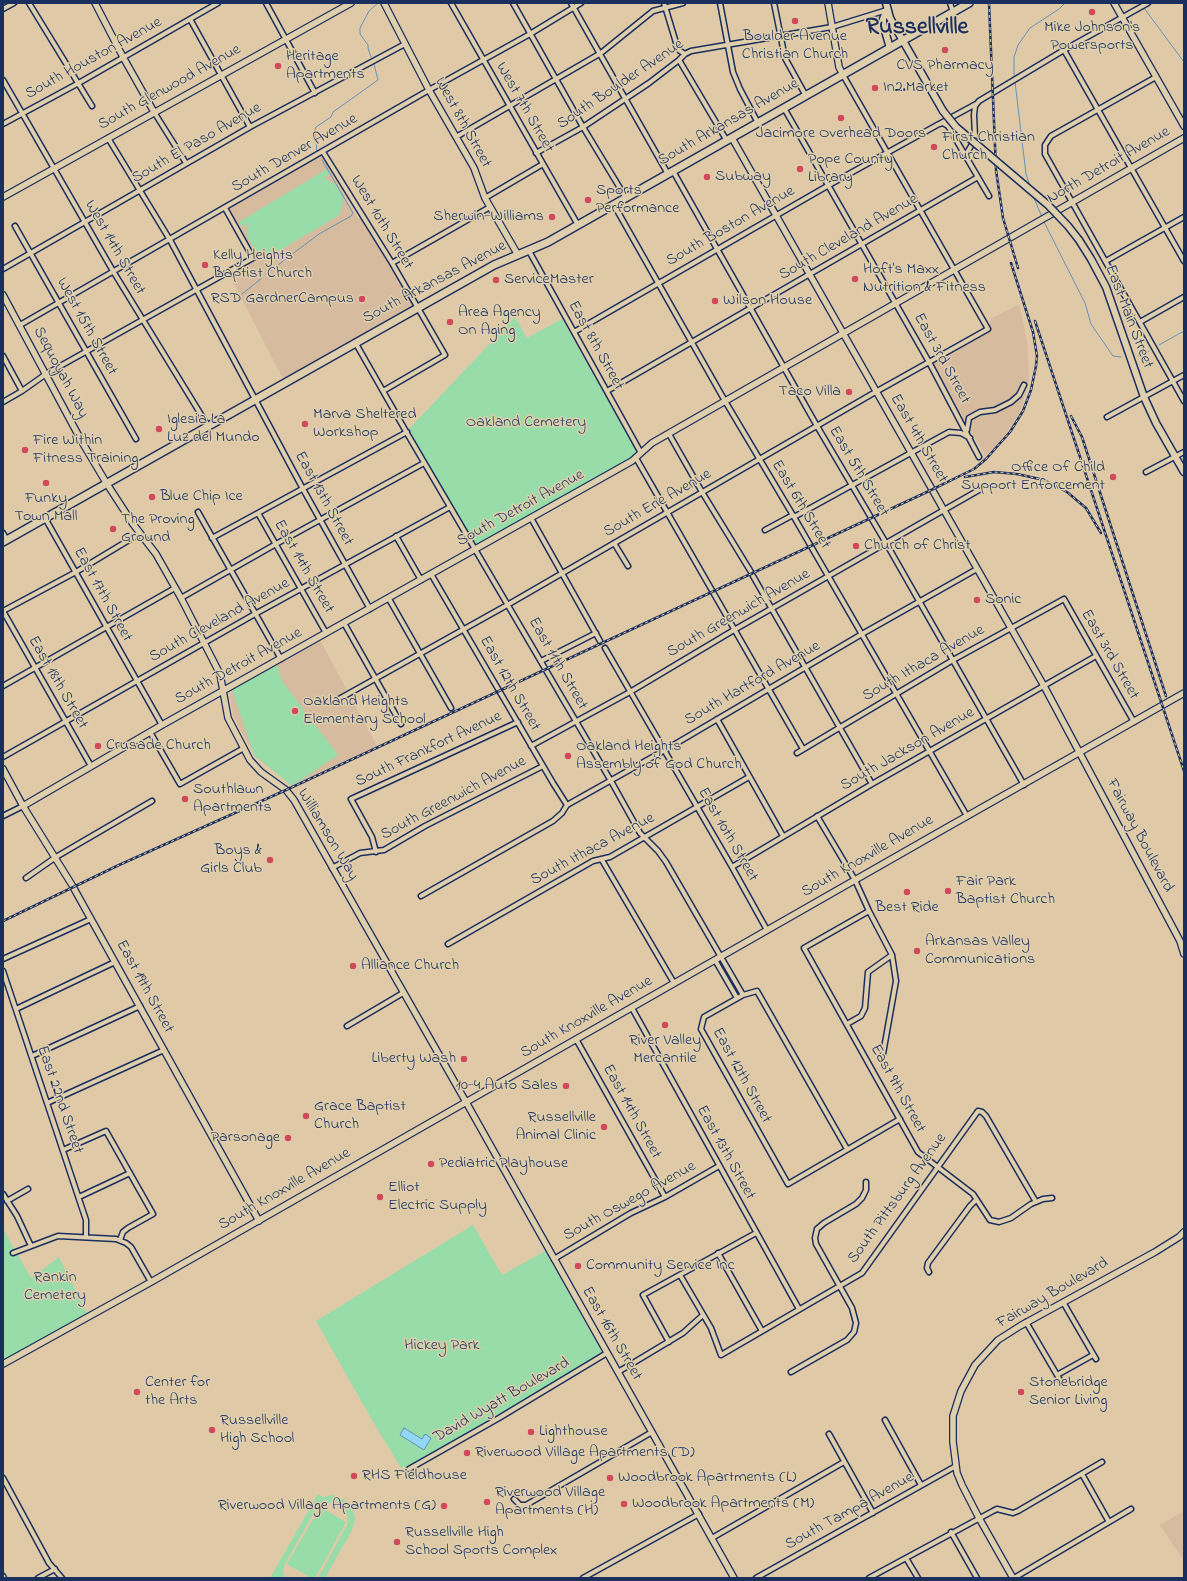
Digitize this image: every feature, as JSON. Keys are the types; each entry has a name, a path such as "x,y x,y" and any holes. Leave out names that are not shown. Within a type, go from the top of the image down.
{"highway":[{"name":"South Arkansas Avenue","path":"4,538 45,518 107,484 355,342 494,265 529,251 578,225 969,3"}],"main road":[{"path":"886,3 887,10 883,19 883,24 890,48"},
{"name":"East Main Street","path":"887,10 902,41 942,111 961,131 1048,205 1079,240 1106,287 1144,397 1156,423 1184,472"}],"street":[{"path":"3,9 14,3"},
{"path":"28,3 92,106"},
{"path":"95,3 154,112 186,163"},
{"name":"South Houston Avenue","path":"3,124 77,84 218,3"},
{"path":"266,3 315,93"},
{"name":"South Glenwood Avenue","path":"3,197 221,74 351,3"},
{"name":"West 8th Street","path":"384,3 429,90 474,168 485,198 518,255"},
{"name":"West 7th Street","path":"451,3 578,225"},
{"path":"513,3 583,127 626,198"},
{"name":"East 5th Street","path":"572,3 886,543 1024,785"},
{"name":"South Denver Avenue","path":"20,326 429,90 530,34 581,3"},
{"path":"456,137 601,54 653,11 665,5 683,3"},
{"path":"720,3 733,72 758,123"},
{"path":"774,3 785,58 806,96"},
{"path":"828,3 843,75 954,270"},
{"path":"950,3 953,12"},
{"path":"1114,3 1184,126"},
{"name":"South Boston Avenue","path":"574,332 828,185 976,104 1064,50 1148,4"},
{"path":"665,5 677,46 680,51 685,54"},
{"name":"South Boulder Avenue","path":"536,153 583,127 649,83 680,60 685,54 698,49 832,27 887,10"},
{"path":"190,20 250,127"},
{"name":"South El Paso Avenue","path":"3,269 250,127 315,93 359,67 405,44"},
{"path":"1064,50 1184,261"},
{"path":"680,60 729,139"},
{"path":"1156,77 1051,136 1045,145 1045,154 1184,401"},
{"name":"West 14th Street","path":"3,80 113,271 208,426"},
{"path":"965,156 976,136 974,115 976,104"},
{"name":"East 3rd Street","path":"784,108 929,362 971,438 979,457"},
{"path":"941,124 948,126 989,196"},
{"name":"East 13th Street","path":"108,138 170,240 303,489 370,608"},
{"name":"North Detroit Avenue","path":"1047,216 1184,138"},
{"name":"East 4th Street","path":"729,139 776,216 1044,686 1080,753"},
{"name":"West 10th Street","path":"323,152 392,262 418,308"},
{"path":"485,198 542,164"},
{"name":"South Cleveland Avenue","path":"607,391 978,177"},
{"name":"East 6th Street","path":"614,205 759,460 829,577 967,816"},
{"path":"392,262 490,207"},
{"path":"3,402 46,374 253,258 225,208"},
{"name":"South Detroit Avenue","path":"3,816 370,608 476,550 636,458 652,443 1047,216"},
{"path":"1106,261 1184,217"},
{"name":"West 15th Street","path":"15,226 136,439"},
{"name":"East 8th Street","path":"529,251 641,453"},
{"name":"South Erie Avenue","path":"339,699 464,630 666,512 988,329 954,270"},
{"name":"Sequoyah Way","path":"3,295 107,484"},
{"path":"1140,322 1184,297"},
{"path":"383,391 445,355 418,308"},
{"name":"East 11th Street","path":"355,342 424,463 612,780 644,838 658,851 666,862 718,958 737,998"},
{"path":"3,356 22,391"},
{"path":"1107,417 1184,375"},
{"path":"966,430 969,418 980,412 995,410 1011,402 1019,395 1024,385"},
{"path":"212,538 407,432"},
{"path":"765,530 852,486 910,452 949,432 961,433 971,438"},
{"path":"669,434 752,574 872,784"},
{"path":"1146,472 1176,458 1184,452"},
{"path":"636,458 803,749"},
{"path":"181,598 424,463"},
{"name":"Williamson Way","path":"107,484 140,534 156,554 205,644 220,674 228,718 244,748 255,766 290,795 466,1102"},
{"name":"South Greenwich Avenue","path":"531,746 630,692 734,630 979,490"},
{"name":"South Cleveland Avenue","path":"3,757 256,614 450,507"},
{"path":"198,512 281,659"},
{"name":"East 14th Street","path":"258,513 326,633"},
{"name":"East 17th Street","path":"45,518 162,725"},
{"path":"530,518 600,641"},
{"path":"3,611 76,572 140,534"},
{"path":"396,536 421,580"},
{"path":"614,543 628,566"},
{"name":"South Hartford Avenue","path":"421,896 553,821 562,813 567,805 665,750 862,634 977,569"},
{"name":"East 12th Street","path":"431,574 567,805"},
{"path":"3,686 175,588"},
{"path":"389,598 450,708"},
{"name":"East 3rd Street","path":"1064,599 1134,722"},
{"name":"South Ithaca Avenue","path":"797,753 953,660 1064,599"},
{"name":"East 18th Street","path":"3,611 91,766"},
{"name":"East 14th Street","path":"344,623 401,724"},
{"path":"541,661 596,633"},
{"name":"East 10th Street","path":"605,648 665,750 767,930"},
{"name":"South Jackson Avenue","path":"732,867 872,784 1096,656"},
{"name":"South Knoxville Avenue","path":"3,1364 259,1221 1184,693"},
{"path":"717,719 783,836"},
{"name":"South Frankfort Avenue","path":"376,852 372,837 351,799 518,722"},
{"path":"150,732 180,784 244,748"},
{"name":"Fairway Boulevard","path":"1080,753 1180,942 1184,954"},
{"name":"South Greenwich Avenue","path":"332,868 360,853 384,850 425,826 543,766"},
{"name":"East 19th Street","path":"3,769 23,806 56,857 116,962 259,1221"},
{"name":"South Ithaca Avenue","path":"448,944 593,861 610,858 749,778"},
{"path":"26,878 56,857 152,801"},
{"path":"817,816 855,880 868,911 892,955 896,981 883,1054"},
{"path":"602,860 674,983"},
{"name":"East 9th Street","path":"868,911 804,948 918,1152 965,1187 972,1194 987,1218 993,1221 999,1222 1011,1218 1036,1202"},
{"path":"3,959 91,919"},
{"path":"847,1024 860,1016 865,1008 868,972 892,955"},
{"name":"East 11th Street","path":"718,958 743,995"},
{"path":"16,1008 116,962"},
{"name":"East 22nd Street","path":"3,971 79,1197 86,1220 86,1237"},
{"path":"743,995 756,991 847,1149 900,1119"},
{"path":"347,1026 403,993"},
{"name":"East 12th Street","path":"743,995 704,1017 701,1029 788,1184 847,1149"},
{"path":"32,1056 140,1006"},
{"name":"East 13th Street","path":"632,1008 799,1309"},
{"name":"East 14th Street","path":"576,1039 665,1197"},
{"path":"47,1103 164,1050"},
{"name":"East 16th Street","path":"466,1102 734,1578"},
{"name":"South Pittsburg Avenue","path":"703,1316 711,1328 722,1355 862,1273 978,1111 982,1112 1036,1202"},
{"path":"64,1150 106,1131 153,1214 128,1228 123,1232 120,1240"},
{"name":"South Oswego Avenue","path":"554,1259 631,1213 665,1197 719,1166"},
{"path":"79,1197 130,1173"},
{"path":"792,1372 851,1337 856,1324 852,1308 816,1244 815,1234 817,1229 824,1223 856,1204 862,1198 866,1190 866,1182"},
{"path":"8,1201 28,1189"},
{"path":"3,1194 17,1216 31,1246"},
{"path":"1036,1202 1042,1199 1052,1198"},
{"path":"929,1272 927,1268 928,1263 976,1200"},
{"path":"669,1342 643,1295 756,1232"},
{"name":"Fairway Boulevard","path":"1014,1578 978,1518 962,1485 956,1466 953,1442 953,1416 961,1391 976,1365 998,1340 1026,1322 1155,1252 1179,1237 1184,1232"},
{"path":"13,1253 58,1236 120,1240 134,1250 151,1282"},
{"path":"718,1253 762,1331"},
{"path":"618,1372 683,1333 703,1316 680,1275"},
{"path":"1057,1375 1094,1357 1063,1302"},
{"path":"1026,1322 1060,1380"},
{"name":"David Wyatt Boulevard","path":"409,1469 499,1418 607,1353"},
{"path":"885,1420 921,1485"},
{"path":"514,1499 520,1505 526,1505 652,1432"},
{"path":"829,1434 873,1513"},
{"path":"712,1538 844,1462"},
{"path":"869,1578 951,1532 997,1509 1013,1513 1018,1511 1102,1462"},
{"name":"South Tampa Avenue","path":"756,1578 956,1466"},
{"path":"1082,1474 1109,1522"},
{"path":"3,1478 50,1563 62,1578"},
{"path":"1014,1578 1130,1509"},
{"path":"584,1578 698,1514"},
{"path":"951,1532 976,1578"},
{"path":"906,1558 918,1578"},
{"path":"38,1578 54,1569"}],"shaded area":[{"path":"321,155 358,219 361,217 414,306 283,379 229,274 255,259 227,209"},
{"path":"1019,304 1027,340 1029,380 1020,412 1006,434 986,458 933,364 988,333 991,319"},
{"name":"Oakland Heights Elementary School","path":"320,640 377,746 292,785 255,757 233,715 230,697 232,689"},
{"path":"1184,1511 1184,1561 1160,1525"}],"green space":[{"path":"327,169 330,174 324,178 336,185 343,197 342,207 338,216 277,252 266,254 257,251 248,238 247,231 249,223 242,227 239,222"},
{"name":"Oakland Cemetery","path":"515,317 527,338 562,319 635,449 635,453 632,457 477,547 445,498 409,429"},
{"path":"277,665 282,681 338,755 292,786 254,755 232,690"},
{"name":"Hickey Park","path":"473,1225 502,1275 545,1251 603,1354 409,1466 401,1468 316,1321"},
{"name":"Rankin Cemetery","path":"3,1229 31,1278 59,1257 87,1313 63,1335 3,1367"},
{"path":"318,1494 323,1497 333,1495 348,1502 354,1513 355,1519 352,1530 325,1578 318,1578 348,1523 347,1513 342,1506 334,1502 323,1504 315,1510 285,1564 283,1570 285,1578 270,1578"},
{"path":"320,1507 346,1522 315,1578 311,1578 287,1564"}],"water":[{"path":"404,1428 422,1439 425,1434 431,1438 424,1450 400,1435"}],"waterway":[{"path":"371,57 368,45 360,34 360,28 369,11 378,3"},
{"path":"1014,79 1014,57 1018,45 1030,28 1059,9 1065,3"},
{"path":"1144,8 1184,62"},
{"path":"317,152 316,127 331,117 333,112 378,80 374,64"},
{"path":"1015,82 1026,174 1030,186"},
{"path":"266,274 319,234 351,216 353,213 322,160"},
{"path":"1033,196 1042,217"},
{"path":"1043,220 1085,303 1091,324 1113,356 1121,357"},
{"path":"242,294 262,278"},
{"path":"1159,345 1182,332 1184,333"},
{"path":"1138,356 1149,351"}],"railway":[{"path":"989,3 996,170 1003,218 1018,268"},
{"path":"3,921 119,865 286,790 974,469 986,459 1010,432 1023,411 1031,390 1036,366 1037,356 1033,332 1011,263"},
{"path":"1035,321 1184,771"},
{"path":"1071,416 1082,437 1166,696"},
{"path":"965,477 994,472 1017,474 1044,480 1067,492 1086,508 1101,533"}],"place":[{"name":"Mike Johnson's Powersports","path":"1092,12"},
{"name":"Boulder Avenue Christian Church","path":"795,21"},
{"name":"CVS Pharmacy","path":"945,50"},
{"name":"Heritage Apartments","path":"278,66"},
{"name":"In2.Market","path":"875,88"},
{"name":"Jacimore Overhead Doors","path":"841,118"},
{"name":"First Christian Church","path":"934,147"},
{"name":"Pope County Library","path":"800,169"},
{"name":"Subway","path":"707,177"},
{"name":"Sports Performance","path":"588,200"},
{"name":"Sherwin-Williams","path":"552,217"},
{"name":"Kelly Heights Baptist Church","path":"205,265"},
{"name":"Hoft's Maxx Nutrition & Fitness","path":"855,279"},
{"name":"ServiceMaster","path":"496,280"},
{"name":"RSD GardnerCampus","path":"362,299"},
{"name":"Wilson House","path":"715,301"},
{"name":"Area Agency On Aging","path":"450,322"},
{"name":"Taco Villa","path":"849,392"},
{"name":"Marva Sheltered Workshop","path":"305,424"},
{"name":"Iglesia La Luz del Mundo","path":"159,429"},
{"name":"Fire Within Fitness Training","path":"25,450"},
{"name":"Office Of Child Support Enforcement","path":"1113,477"},
{"name":"Funky Town Mall","path":"46,483"},
{"name":"Blue Chip Ice","path":"152,497"},
{"name":"The Proving Ground","path":"113,529"},
{"name":"Church of Christ","path":"856,546"},
{"name":"Sonic","path":"977,600"},
{"name":"Oakland Heights Elementary School","path":"295,711"},
{"name":"Crusade Church","path":"98,746"},
{"name":"Oakland Heights Assembly of God Church","path":"568,756"},
{"name":"Southlawn Apartments","path":"185,799"},
{"name":"Boys & Girls Club","path":"270,860"},
{"name":"Fair Park Baptist Church","path":"948,891"},
{"name":"Best Ride","path":"907,892"},
{"name":"Arkansas Valley Communications","path":"917,951"},
{"name":"Alliance Church","path":"353,966"},
{"name":"River Valley Mercantile","path":"665,1025"},
{"name":"Liberty Wash","path":"464,1059"},
{"name":"10-4 Auto Sales","path":"566,1086"},
{"name":"Grace Baptist Church","path":"306,1116"},
{"name":"Russellville Animal Clinic","path":"604,1127"},
{"name":"Parsonage","path":"288,1138"},
{"name":"Pediatric Playhouse","path":"431,1164"},
{"name":"Elliot Electric Supply","path":"380,1197"},
{"name":"Community Service Inc","path":"578,1266"},
{"name":"Center for the Arts","path":"137,1392"},
{"name":"Stonebridge Senior Living","path":"1021,1392"},
{"name":"Russellville High School","path":"212,1430"},
{"name":"Lighthouse","path":"531,1432"},
{"name":"Riverwood Village Apartments (D)","path":"467,1453"},
{"name":"RHS Fieldhouse","path":"354,1476"},
{"name":"Woodbrook Apartments (L)","path":"610,1478"},
{"name":"Riverwood Village Apartments (H)","path":"487,1502"},
{"name":"Woodbrook Apartments (M)","path":"624,1504"},
{"name":"Riverwood Village Apartments (G)","path":"444,1506"},
{"name":"Russellville High School Sports Complex","path":"397,1542"}],"district":[{"name":"Russellville","path":"917,29"}]}
